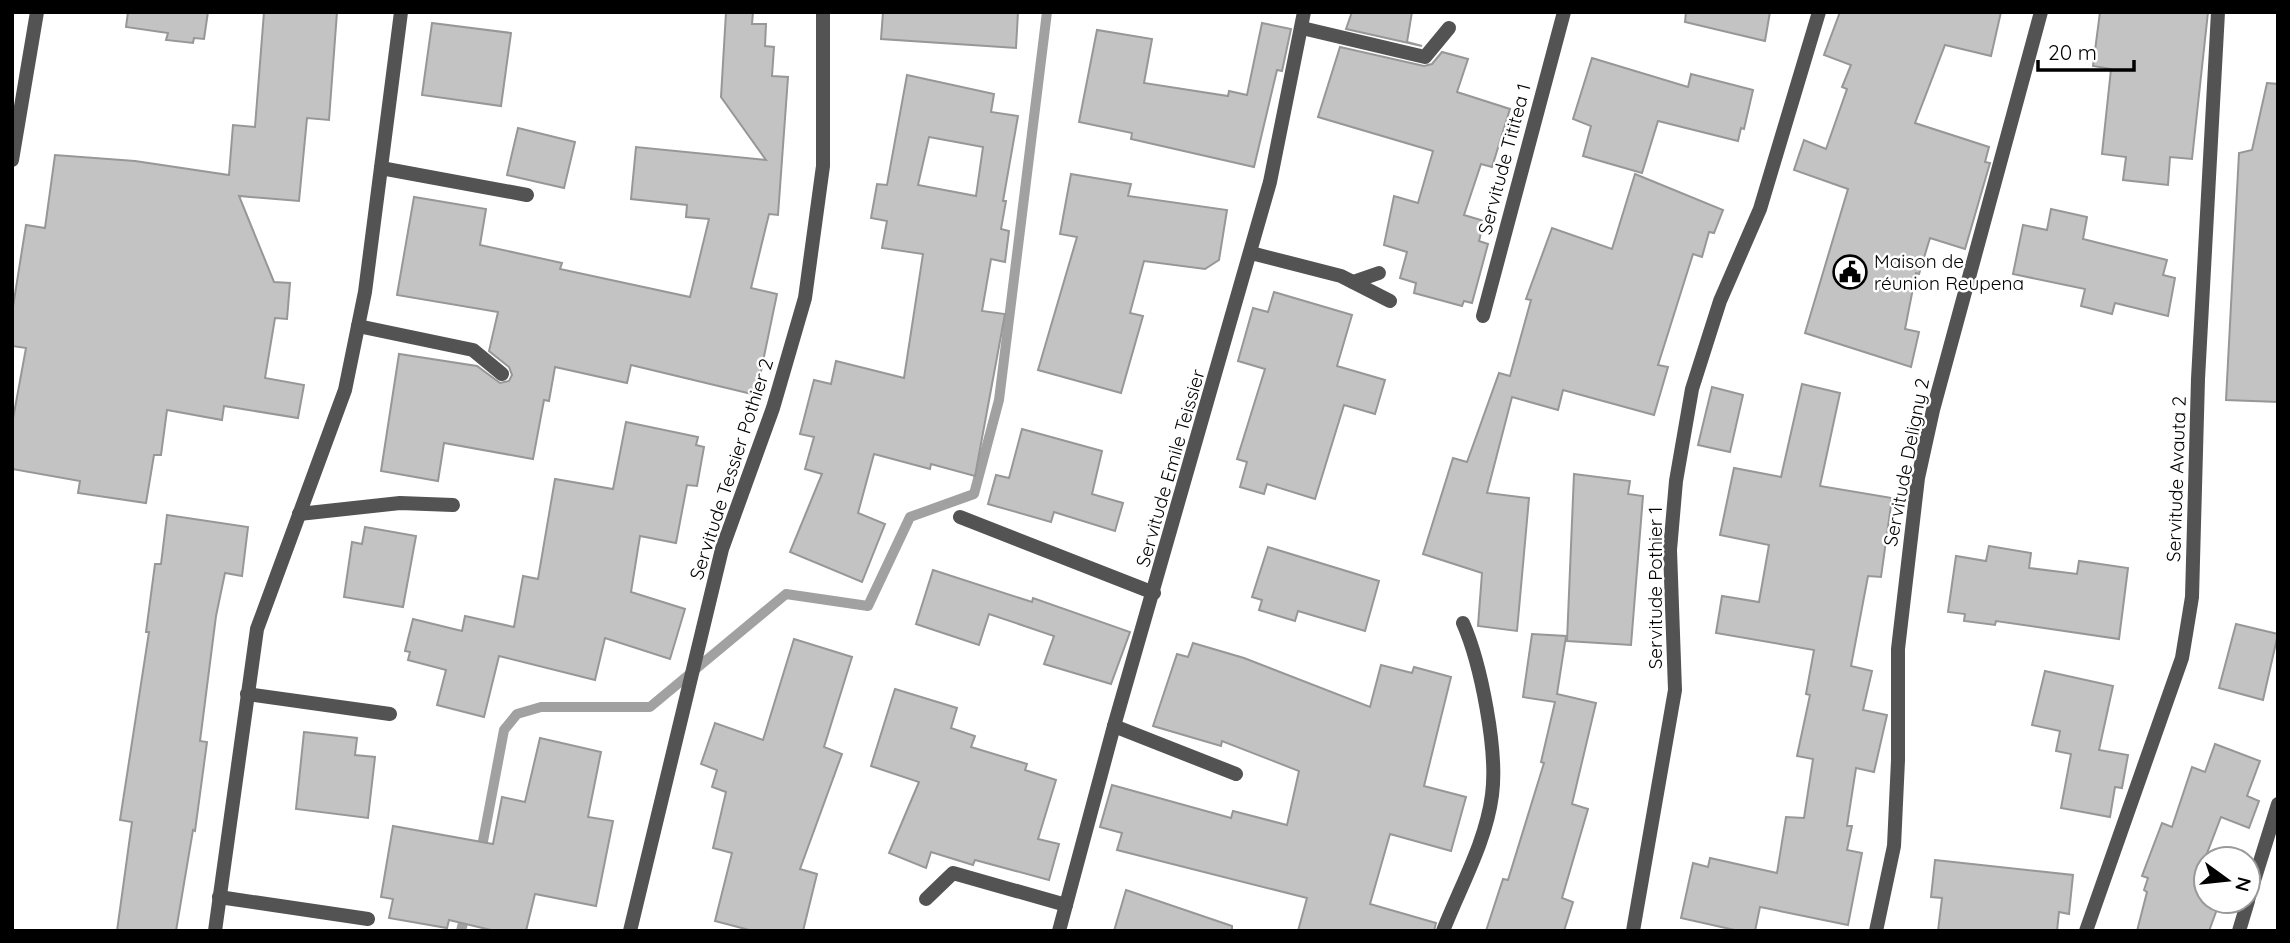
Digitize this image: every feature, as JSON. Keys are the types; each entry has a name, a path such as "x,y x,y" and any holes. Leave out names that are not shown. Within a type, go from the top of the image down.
{"street":[{"path":"12,160 37,12"},
{"path":"215,931 257,629 345,390 365,292 401,12"},
{"name":"Servitude Tessier Pothier 2","path":"630,931 722,549 773,408 805,298 823,166 824,12"},
{"name":"Servitude Emile Teissier","path":"1059,931 1114,726 1270,182 1304,12"},
{"name":"Servitude Tititea 1","path":"1483,316 1564,12"},
{"name":"Servitude Pothier 1","path":"1633,931 1675,690 1671,550 1676,481 1692,390 1720,301 1760,209 1819,12"},
{"name":"Servitude Deligny 2","path":"1876,931 1894,846 1898,760 1898,649 1918,478 1933,410 2041,12"},
{"name":"Servitude Avauta 2","path":"2086,931 2182,658 2192,597 2198,379 2218,12"},
{"path":"1302,29 1425,57 1449,28"},
{"path":"381,168 527,195"},
{"path":"1251,253 1353,282 1390,301"},
{"path":"1353,282 1379,273"},
{"path":"358,326 473,350 502,374"},
{"path":"299,514 400,503 453,505"},
{"path":"960,517 1154,593"},
{"path":"1443,931 1483,833 1492,796 1493,764 1488,732 1473,647 1463,623"},
{"path":"247,694 390,714"},
{"path":"1114,726 1236,774"},
{"path":"2262,856 2278,804"},
{"path":"926,898 953,873 1066,905"},
{"path":"219,897 368,919"}],"building":[{"path":"128,12 208,12 204,39 194,38 193,43 166,40 168,33 126,27"},
{"path":"264,12 337,12 329,120 307,118 299,201 239,196 274,282 290,283 287,319 275,318 265,378 304,385 298,418 224,406 222,420 167,410 161,455 154,455 146,503 78,493 80,481 12,469 12,424 26,348 12,346 12,313 26,225 45,228 55,155 135,161 229,175 233,125 255,127"},
{"path":"726,12 753,12 752,24 766,24 765,46 774,47 772,76 788,77 778,215 769,214 751,288 777,294 756,395 631,365 627,383 555,367 549,401 544,400 533,459 444,443 438,481 381,471 399,354 477,366 500,383 509,381 512,375 509,367 489,351 498,312 397,295 414,197 486,209 480,245 562,263 560,269 690,297 709,219 686,217 687,205 631,199 636,147 766,160 721,97"},
{"path":"883,12 1018,12 1016,48 881,39"},
{"path":"1352,12 1412,12 1407,42 1422,46 1346,29"},
{"path":"1686,12 1770,12 1765,41 1685,22"},
{"path":"1840,12 2001,12 1991,56 1945,45 1915,123 1989,147 1985,162 1990,163 1965,249 1930,238 1919,274 1916,273 1905,329 1919,332 1911,367 1805,333 1848,189 1794,170 1804,140 1826,149 1847,89 1842,87 1851,65 1824,55"},
{"path":"2100,12 2208,12 2192,159 2170,157 2168,185 2123,180 2126,157 2102,154 2111,69 2093,66"},
{"path":"432,23 511,33 501,106 422,95"},
{"path":"1262,23 1291,29 1282,71 1277,70 1254,167 1131,139 1132,133 1079,122 1097,30 1152,39 1144,83 1228,96 1229,91 1247,95"},
{"path":"1340,47 1424,66 1432,64 1442,52 1468,59 1457,92 1510,109 1492,167 1481,164 1464,215 1484,221 1479,241 1488,244 1472,303 1464,301 1462,306 1414,293 1416,283 1400,278 1407,252 1384,245 1394,196 1418,203 1433,151 1318,117"},
{"path":"1592,58 1688,87 1691,74 1753,90 1744,129 1741,128 1738,141 1658,121 1642,173 1583,156 1591,126 1573,119"},
{"path":"907,75 994,94 991,112 1018,116 1003,201 1006,201 1001,229 1009,231 1005,262 991,259 982,311 1005,314 975,476 931,464 930,469 874,454 858,513 885,524 862,582 790,552 822,474 805,469 814,437 800,434 814,380 831,384 836,361 904,378 923,254 882,248 887,221 871,218 877,184 887,185","holes":["929,137 983,147 976,196 918,185"]},
{"path":"2267,83 2278,84 2278,402 2226,400 2239,153 2252,150"},
{"path":"518,128 575,142 564,188 507,175"},
{"path":"1071,174 1131,184 1128,196 1227,210 1219,260 1205,269 1144,261 1130,313 1143,316 1121,393 1038,370 1077,237 1060,234"},
{"path":"1635,174 1723,210 1714,233 1709,232 1702,257 1693,254 1658,365 1668,367 1654,415 1563,390 1558,410 1512,397 1487,493 1529,498 1517,631 1478,626 1482,573 1423,554 1453,458 1467,462 1499,373 1510,376 1531,300 1526,299 1552,228 1612,249"},
{"path":"2051,209 2087,217 2083,239 2167,260 2163,275 2175,278 2168,316 2115,303 2112,314 2081,306 2085,289 2013,274 2023,225 2047,230"},
{"path":"1274,292 1352,315 1337,366 1385,380 1375,414 1344,405 1315,499 1267,484 1264,494 1240,487 1247,462 1237,459 1265,369 1238,361 1253,308 1268,312"},
{"path":"1802,384 1840,393 1820,486 1892,498 1881,577 1868,576 1851,666 1872,671 1863,710 1887,715 1874,772 1856,768 1847,826 1852,826 1847,850 1862,853 1848,925 1760,907 1755,931 1739,931 1681,918 1693,863 1708,867 1710,858 1777,873 1786,817 1804,818 1813,759 1797,756 1810,695 1806,694 1814,650 1716,633 1722,596 1759,602 1769,545 1720,535 1734,468 1781,477"},
{"path":"1712,387 1743,395 1730,452 1698,445"},
{"path":"626,422 698,437 696,445 704,447 697,486 687,485 676,543 640,536 631,592 685,609 670,659 605,638 595,680 499,656 484,717 437,705 446,670 408,660 410,652 405,651 413,619 462,631 465,616 514,627 523,576 538,579 555,479 613,489"},
{"path":"1022,429 1102,451 1092,494 1123,503 1115,531 1054,512 1051,522 988,504 996,475 1009,478"},
{"path":"1574,474 1630,481 1628,494 1643,496 1631,645 1567,641"},
{"path":"167,515 248,527 242,576 225,573 216,616 200,741 207,742 195,831 193,830 176,931 117,931 132,822 120,820 149,632 146,632 155,564 161,564"},
{"path":"365,527 416,536 403,607 344,597 352,542 362,544"},
{"path":"1989,546 2031,553 2029,568 2077,574 2079,561 2128,568 2119,639 1996,621 1995,625 1964,621 1965,614 1948,612 1956,556 1986,561"},
{"path":"1268,547 1379,581 1365,631 1298,611 1295,621 1259,610 1262,600 1252,597"},
{"path":"933,570 1032,602 1033,598 1130,632 1111,684 1044,664 1054,636 989,614 979,645 916,624"},
{"path":"2236,624 2278,634 2263,700 2219,688"},
{"path":"1532,634 1566,636 1557,694 1596,703 1572,804 1588,809 1562,898 1573,902 1564,931 1486,931 1503,879 1508,880 1544,763 1541,762 1555,702 1523,697"},
{"path":"794,639 852,657 824,747 842,754 800,869 817,874 803,931 753,931 715,921 732,853 713,848 726,792 712,787 717,770 701,764 715,723 763,740"},
{"path":"1193,643 1244,658 1370,707 1381,665 1412,673 1414,667 1451,677 1424,786 1466,797 1451,851 1390,834 1370,904 1436,923 1434,931 1298,931 1307,898 1117,850 1122,833 1100,827 1112,785 1231,818 1233,811 1287,825 1299,771 1222,741 1221,746 1153,726 1177,654 1188,657"},
{"path":"2045,671 2113,686 2099,750 2128,755 2122,788 2115,787 2110,817 2061,808 2071,754 2056,751 2060,731 2032,725"},
{"path":"895,689 957,708 951,728 975,736 971,747 1027,764 1025,770 1056,780 1038,839 1059,844 1049,880 975,860 973,865 931,852 926,868 889,853 919,782 871,766"},
{"path":"304,732 357,738 355,755 375,757 368,818 296,809"},
{"path":"540,738 601,752 588,817 613,821 596,906 535,894 526,931 495,931 449,920 447,928 389,918 393,899 381,897 393,826 493,844 502,797 525,802"},
{"path":"2215,744 2260,761 2247,796 2259,801 2249,828 2221,817 2210,845 2192,845 2192,915 2215,915 2209,931 2137,931 2147,892 2144,890 2148,878 2142,876 2162,823 2172,827 2192,767 2205,772"},
{"path":"1935,860 2073,875 2069,914 2059,912 2057,931 1938,931 1942,898 1931,897"},
{"path":"1126,890 1232,926 1232,931 1114,931"}],"waterway":[{"path":"481,852 504,730 517,714 541,707 650,707 786,594 868,606 910,517 974,494 999,400 1047,12"},
{"path":"461,931 466,911"}],"place":[{"name":"Maison de réunion Reupena","path":"1850,272"}]}
